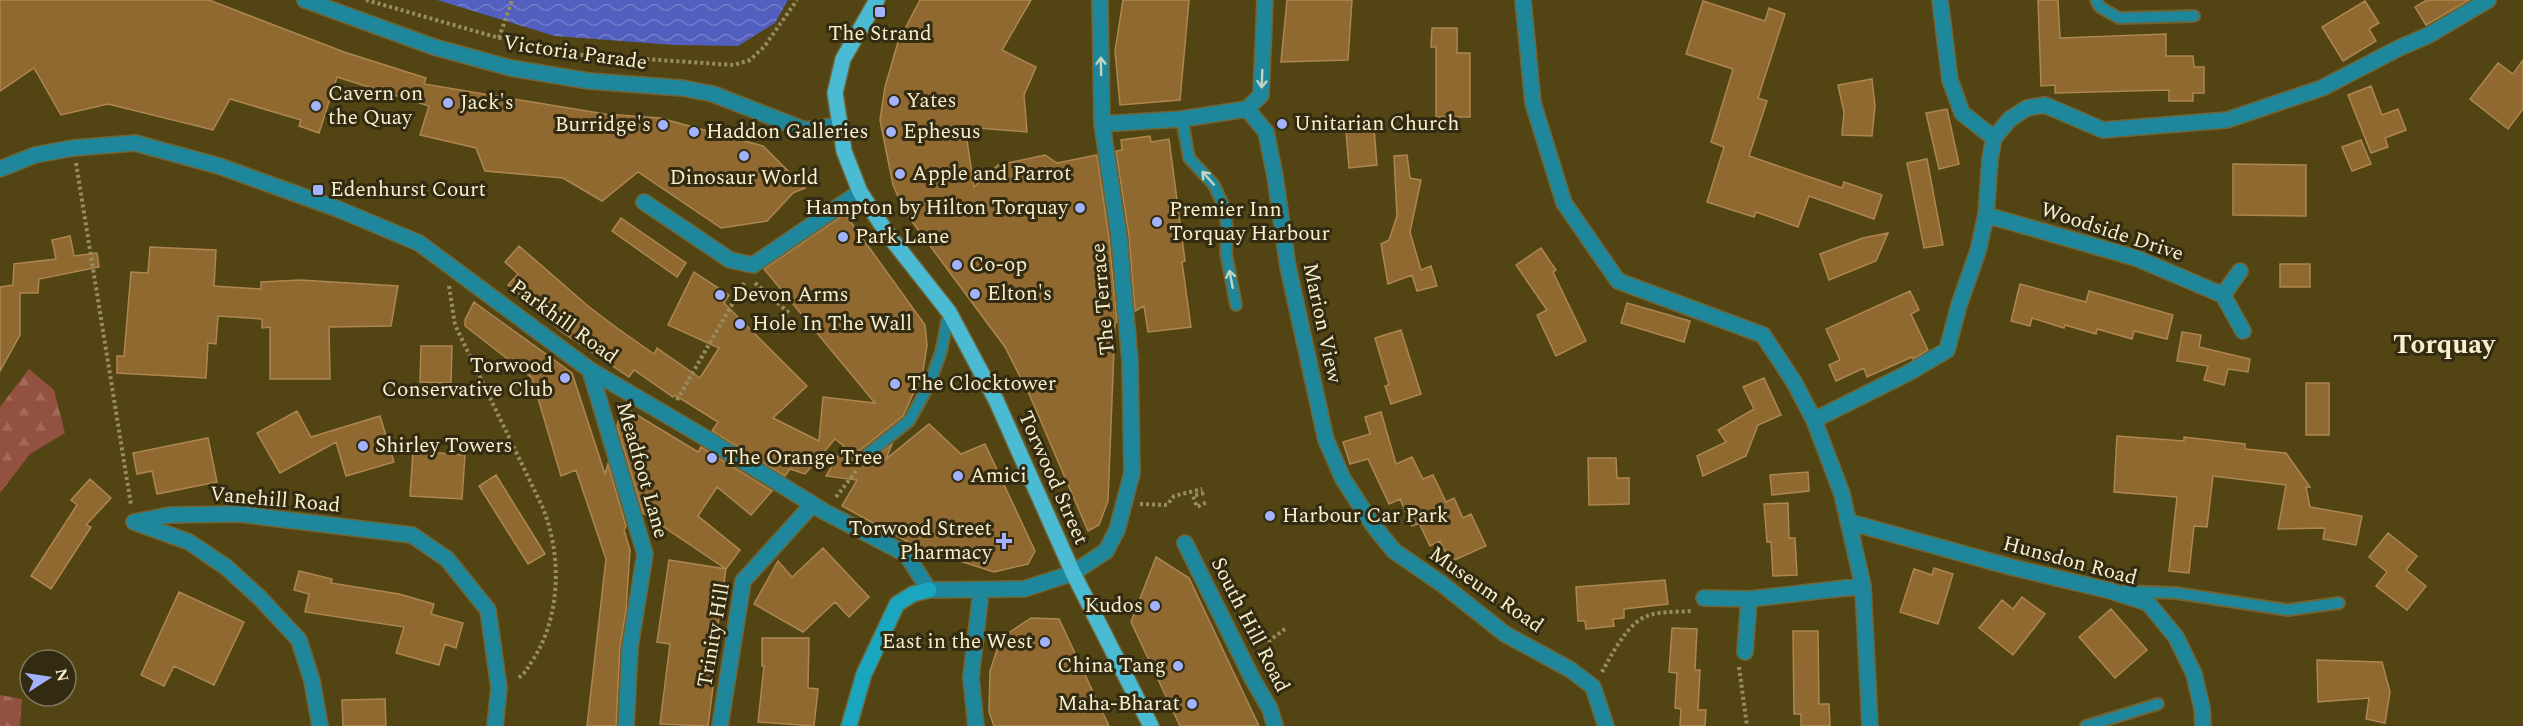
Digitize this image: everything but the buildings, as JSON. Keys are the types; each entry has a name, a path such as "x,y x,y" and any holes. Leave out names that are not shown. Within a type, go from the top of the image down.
{"main road":[{"name":"Torwood Street","path":"877,0 843,59 835,93 844,151 860,192 889,236 949,312 996,400 1073,573 1151,726"}],"street":[{"name":"Victoria Parade","path":"305,0 434,47 511,68 589,81 682,88 713,94 805,130 840,125"},
{"name":"The Terrace","path":"1073,573 1107,551 1117,530 1132,473 1130,361 1119,237 1101,124 1100,0"},
{"path":"1101,124 1189,118 1247,109 1261,95 1264,0"},
{"path":"1523,0 1533,103 1563,203 1618,280 1763,334 1794,382 1814,420 1842,494 1863,586 1870,726"},
{"path":"1940,0 1950,80 1962,113 1994,138"},
{"path":"1814,420 1910,372 1947,350 1957,312 1978,251 1986,215 1989,159 1994,138 2010,119 2027,108 2045,105 2103,130 2227,120 2322,88 2398,48 2429,35 2488,0"},
{"name":"Marion View","path":"1247,109 1266,132 1275,176 1288,267 1326,440 1343,479"},
{"name":"Parkhill Road","path":"0,169 35,155 73,148 135,143 219,166 338,209 419,243 591,370 818,508 906,554 929,590"},
{"path":"644,202 730,261 753,265 860,192"},
{"name":"Woodside Drive","path":"1986,215 2136,258 2223,295"},
{"path":"2240,271 2223,295 2243,331"},
{"name":"Meadfoot Lane","path":"591,370 645,554 630,646 626,726"},
{"name":"Museum Road","path":"1343,479 1373,525 1394,551 1442,584 1505,634 1571,670 1593,687"},
{"name":"Trinity Hill","path":"720,726 742,581 818,508"},
{"name":"Vanehill Road","path":"134,522 170,515 238,514 412,535 447,559 488,610 499,688 495,726"},
{"path":"134,522 189,542 226,567 260,598 298,640 312,681 320,726"},
{"name":"Hunsdon Road","path":"1849,522 2011,567 2111,591 2148,603 2176,637 2194,674 2202,708 2203,726"},
{"name":"South Hill Road","path":"1185,543 1270,710 1275,726"},
{"path":"849,726 864,674 897,604 913,594 929,590 1024,590 1073,573"},
{"path":"1704,598 1749,599 1863,586"},
{"path":"976,726 971,678 981,590"},
{"path":"1745,652 1749,599"},
{"path":"1593,687 1606,726"}],"lane":[{"path":"2096,0 2100,7 2119,18 2194,16"},
{"path":"1189,118 1189,158 1214,185 1224,207 1227,227 1226,253 1236,305"},
{"path":"864,457 909,421 928,385 941,352 949,312"},
{"path":"2111,591 2176,593 2288,610 2339,603"},
{"path":"2086,726 2158,704"}],"path":[{"path":"366,0 552,53 734,65 750,60 764,46 796,0"},
{"path":"499,38 512,0"},
{"path":"73,148 134,522"},
{"path":"445,261 455,325 542,506 553,542 555,586 553,613 542,646 522,676 499,688"},
{"path":"668,416 748,276 789,313"},
{"path":"818,508 864,457"},
{"path":"1135,503 1167,505 1174,496 1203,491 1193,496 1197,507 1208,502"},
{"path":"1593,687 1624,636 1641,619 1649,615 1698,610 1704,598"},
{"path":"1258,687 1269,679 1269,641 1286,628"},
{"path":"1745,652 1739,663 1747,726"}],"green space":[{"path":"29,369 54,390 65,433 30,454 0,493 0,407"},
{"path":"0,695 18,698 18,708 21,708 20,726 0,726"}],"water":[{"path":"437,0 788,0 775,23 738,46 675,45 555,36"}],"place":[{"name":"The Strand","path":"880,12"},
{"name":"Yates","path":"894,101"},
{"name":"Jack's","path":"448,103"},
{"name":"Cavern on the Quay","path":"316,106"},
{"name":"Unitarian Church","path":"1282,124"},
{"name":"Burridge's","path":"663,125"},
{"name":"Haddon Galleries","path":"694,132"},
{"name":"Ephesus","path":"891,132"},
{"name":"Dinosaur World","path":"744,156"},
{"name":"Apple and Parrot","path":"900,174"},
{"name":"Edenhurst Court","path":"318,190"},
{"name":"Hampton by Hilton Torquay","path":"1080,208"},
{"name":"Premier Inn Torquay Harbour","path":"1157,222"},
{"name":"Park Lane","path":"843,237"},
{"name":"Co-op","path":"957,265"},
{"name":"Elton's","path":"975,294"},
{"name":"Devon Arms","path":"720,295"},
{"name":"Hole In The Wall","path":"740,324"},
{"name":"Torwood Conservative Club","path":"565,378"},
{"name":"The Clocktower","path":"895,384"},
{"name":"Shirley Towers","path":"363,446"},
{"name":"The Orange Tree","path":"712,458"},
{"name":"Amici","path":"958,476"},
{"name":"Harbour Car Park","path":"1270,516"},
{"name":"Torwood Street Pharmacy","path":"1004,541"},
{"name":"Kudos","path":"1155,606"},
{"name":"East in the West","path":"1045,642"},
{"name":"China Tang","path":"1178,666"},
{"name":"Maha-Bharat","path":"1192,704"}],"district":[{"name":"Torquay","path":"2444,345"}]}
